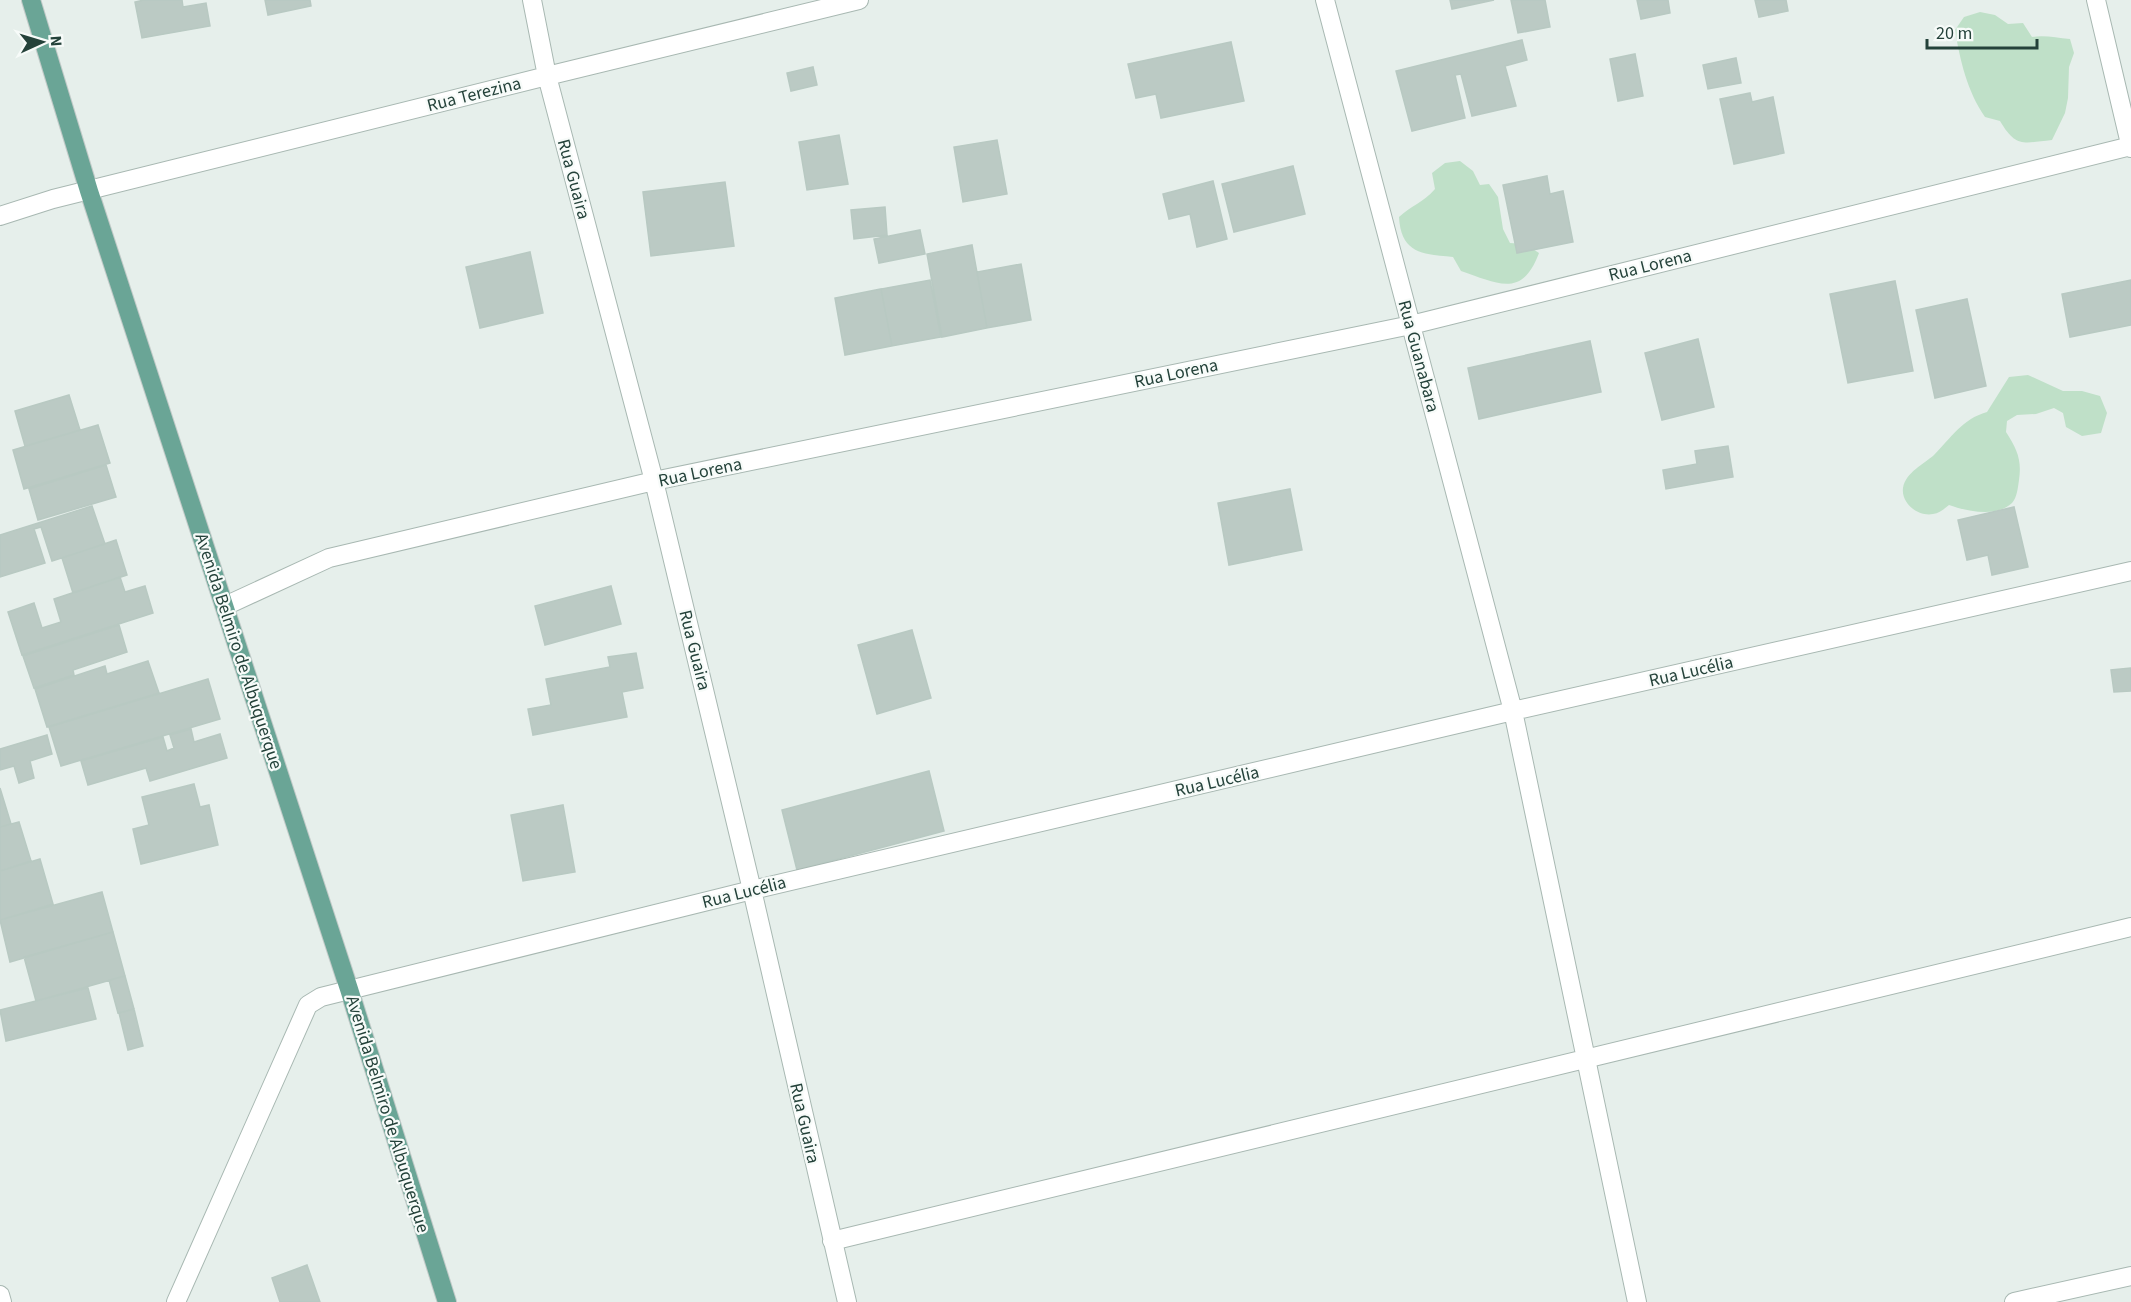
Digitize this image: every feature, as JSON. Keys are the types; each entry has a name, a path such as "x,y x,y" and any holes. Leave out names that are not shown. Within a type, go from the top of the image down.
{"main road":[{"name":"Avenida Belmiro de Albuquerque","path":"32,0 89,191 349,989 447,1302"}],"street":[{"name":"Rua Guaira","path":"532,0 547,76 654,481 752,890 847,1302"},
{"name":"Rua Terezina","path":"0,216 53,199 860,0"},
{"name":"Rua Guanabara","path":"1325,0 1513,711 1637,1302"},
{"path":"2096,0 2131,147"},
{"name":"Rua Lorena","path":"225,606 329,558 654,481 1411,325 2131,147"},
{"name":"Rua Lucélia","path":"176,1302 308,1005 321,997 752,890 1513,711 2131,571"},
{"path":"832,1241 2131,927"},
{"path":"2014,1302 2131,1276"},
{"path":"0,1295 2,1302"}],"green space":[{"path":"1980,12 1995,15 2008,24 2023,23 2032,37 2070,39 2074,53 2069,67 2068,98 2065,113 2052,140 2021,142 2016,140 2000,121 1985,117 1973,97 1959,53 1955,30 1964,17"},
{"path":"1460,161 1473,171 1480,185 1489,184 1498,197 1503,229 1510,243 1525,244 1539,253 1525,277 1516,282 1497,283 1461,271 1453,257 1423,253 1409,245 1404,238 1399,217 1435,189 1432,173 1445,163"},
{"path":"2028,375 2063,391 2082,391 2100,396 2107,413 2101,433 2082,436 2066,427 2063,413 2054,408 2036,414 2017,415 2007,421 2006,432 2016,449 2020,466 2017,492 2012,503 2005,508 1990,512 1972,511 1949,505 1938,513 1927,514 1912,508 1903,494 1905,482 1911,473 1934,455 1964,424 1987,412 2009,377"}],"building":[{"path":"182,0 183,7 206,3 210,26 142,38 135,2"},
{"path":"265,0 310,0 311,6 268,15"},
{"path":"1450,0 1494,0 1452,9"},
{"path":"1511,0 1545,0 1550,27 1518,33"},
{"path":"1637,0 1668,0 1670,13 1641,19"},
{"path":"1755,0 1786,0 1788,11 1759,17"},
{"path":"1522,40 1527,60 1505,66 1516,106 1472,116 1461,74 1455,75 1465,118 1412,131 1396,71"},
{"path":"1231,42 1244,101 1161,118 1156,94 1136,98 1128,64"},
{"path":"1635,54 1643,96 1618,101 1610,59"},
{"path":"1736,58 1741,83 1708,89 1703,65"},
{"path":"813,67 817,85 791,91 787,73"},
{"path":"1750,93 1752,102 1773,97 1784,153 1734,164 1720,99"},
{"path":"839,135 848,184 807,190 799,142"},
{"path":"997,140 1007,194 963,202 954,147"},
{"path":"1293,166 1305,214 1234,232 1222,184"},
{"path":"1547,176 1550,194 1563,191 1573,242 1517,253 1503,185"},
{"path":"1213,181 1227,239 1197,247 1190,214 1169,219 1163,194"},
{"path":"725,182 734,246 651,256 643,192"},
{"path":"885,207 887,235 854,239 851,210"},
{"path":"920,230 925,254 879,263 874,239"},
{"path":"972,245 987,328 942,337 927,254"},
{"path":"530,252 543,313 480,328 466,267"},
{"path":"1021,264 1031,320 987,328 977,272"},
{"path":"930,280 941,337 892,346 881,289"},
{"path":"2131,280 2131,325 2070,337 2062,294"},
{"path":"1895,281 1913,371 1848,383 1830,294"},
{"path":"881,289 892,346 845,355 835,298"},
{"path":"1967,299 1986,386 1935,398 1916,310"},
{"path":"1698,339 1714,407 1662,420 1645,353"},
{"path":"1590,341 1601,392 1479,419 1468,368"},
{"path":"69,395 80,430 25,446 15,411"},
{"path":"98,425 110,463 24,489 13,450"},
{"path":"1728,446 1733,477 1666,489 1663,470 1697,464 1695,451"},
{"path":"106,465 116,497 38,520 29,489"},
{"path":"1290,489 1302,550 1229,565 1218,503"},
{"path":"92,506 105,544 52,561 41,527 34,529 45,563 0,577 0,535"},
{"path":"2014,507 2028,567 1992,575 1988,555 1967,560 1958,520"},
{"path":"116,540 127,575 73,593 62,558"},
{"path":"120,577 125,592 145,586 153,613 22,655 8,612 34,603 42,628 61,622 54,599"},
{"path":"611,586 621,624 545,645 535,606"},
{"path":"119,625 127,652 73,670 74,675 34,688 23,656"},
{"path":"912,630 931,698 877,714 858,645"},
{"path":"636,653 643,688 622,692 627,717 533,735 528,709 551,705 546,679 610,667 608,657"},
{"path":"148,661 159,693 47,727 35,689 105,666 107,674"},
{"path":"2131,668 2131,691 2114,692 2111,670"},
{"path":"208,679 220,719 61,766 49,727"},
{"path":"191,729 194,742 220,734 227,758 150,781 146,768 88,785 81,761 163,737 167,751 174,748 170,735"},
{"path":"47,735 52,754 30,761 34,778 19,783 14,766 0,770 0,749"},
{"path":"929,771 944,831 797,870 782,810"},
{"path":"194,784 200,807 209,805 218,845 141,864 133,829 149,825 142,797"},
{"path":"0,788 11,824 0,827"},
{"path":"563,805 575,872 523,881 511,815"},
{"path":"19,822 31,861 0,871 0,827"},
{"path":"40,859 53,904 0,920 0,871"},
{"path":"102,892 113,932 10,962 0,920"},
{"path":"113,932 125,976 36,1001 24,957"},
{"path":"125,976 134,1009 118,1013 109,980"},
{"path":"88,988 96,1019 6,1041 0,1010"},
{"path":"134,1009 143,1046 128,1050 119,1013"},
{"path":"307,1265 320,1302 280,1302 272,1278"}]}
